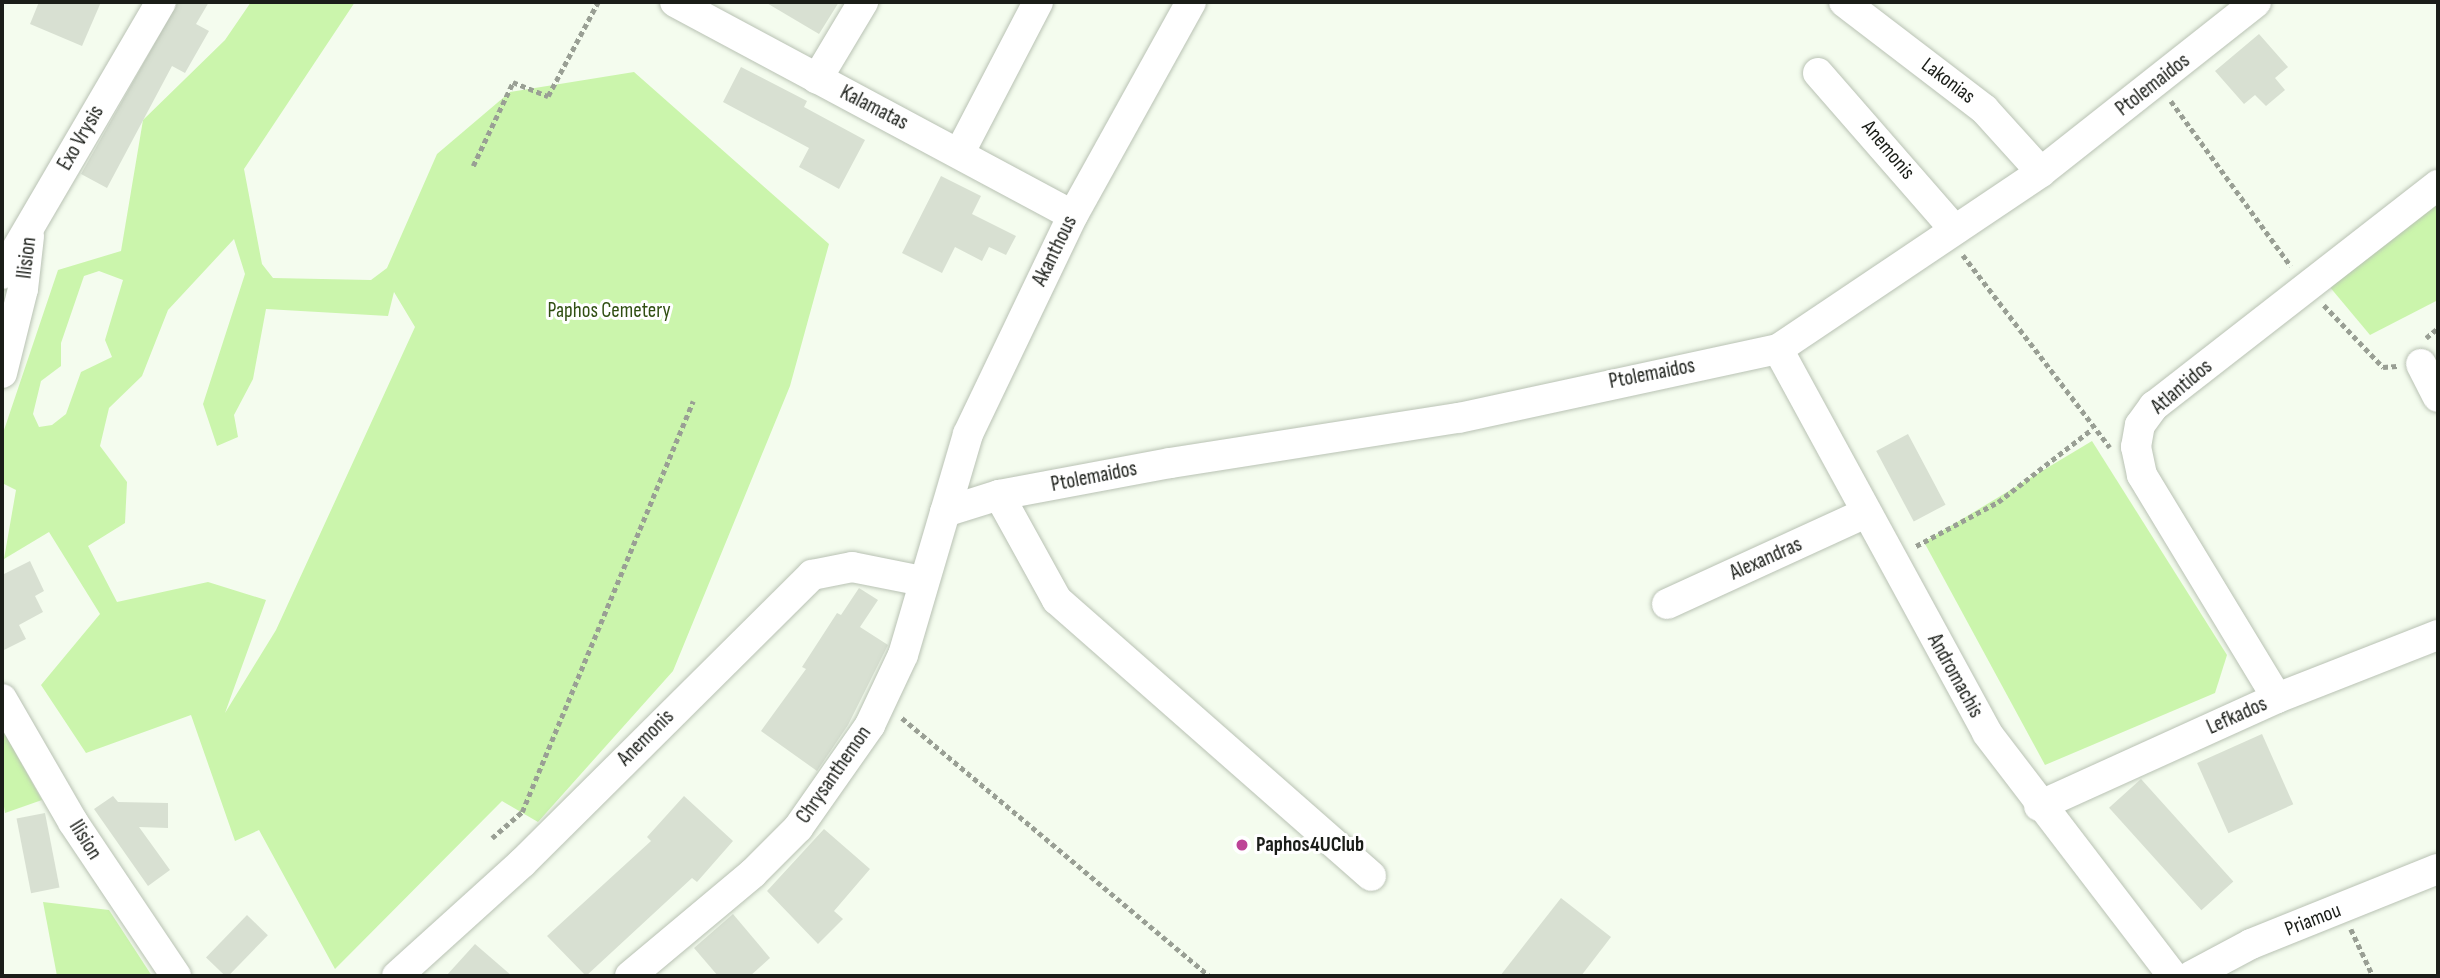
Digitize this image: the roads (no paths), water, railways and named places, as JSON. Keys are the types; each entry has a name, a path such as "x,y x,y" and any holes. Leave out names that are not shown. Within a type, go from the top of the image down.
{"street":[{"name":"Exo Vrysis","path":"2,274 161,2"},
{"name":"Kalamatas","path":"675,2 960,152 1073,215"},
{"path":"817,79 863,2"},
{"path":"960,152 1038,2"},
{"name":"Akanthous","path":"945,512 968,434 1073,215 1191,2"},
{"name":"Lakonias","path":"1844,2 1984,109 2041,172"},
{"name":"Ptolemaidos","path":"945,512 999,495 1170,463 1459,418 1778,349 2041,172 2256,2"},
{"name":"Anemonis","path":"1818,73 1952,232"},
{"name":"Atlantidos","path":"2277,698 2142,475 2136,447 2140,425 2154,406 2438,186"},
{"name":"Ilision","path":"2,373 23,289 31,226"},
{"name":"Andromachis","path":"1778,349 1864,514 1987,733 2039,806 2173,976"},
{"path":"2421,364 2438,397"},
{"path":"999,495 1057,600 1371,876"},
{"name":"Chrysanthemon","path":"630,976 753,873 798,828 848,760 882,701 903,655 922,581 945,512"},
{"name":"Alexandras","path":"1667,604 1864,514"},
{"name":"Anemonis","path":"397,976 522,863 812,575 852,568 922,581"},
{"name":"Lefkados","path":"2039,806 2277,698 2438,635"},
{"name":"Ilision","path":"2,699 73,822 176,976"},
{"name":"Priamou","path":"2191,976 2251,944 2438,869"}],"place":[{"name":"Paphos4UClub","path":"1242,845"}],"park label":[{"name":"Paphos Cemetery","path":"609,311"}]}
